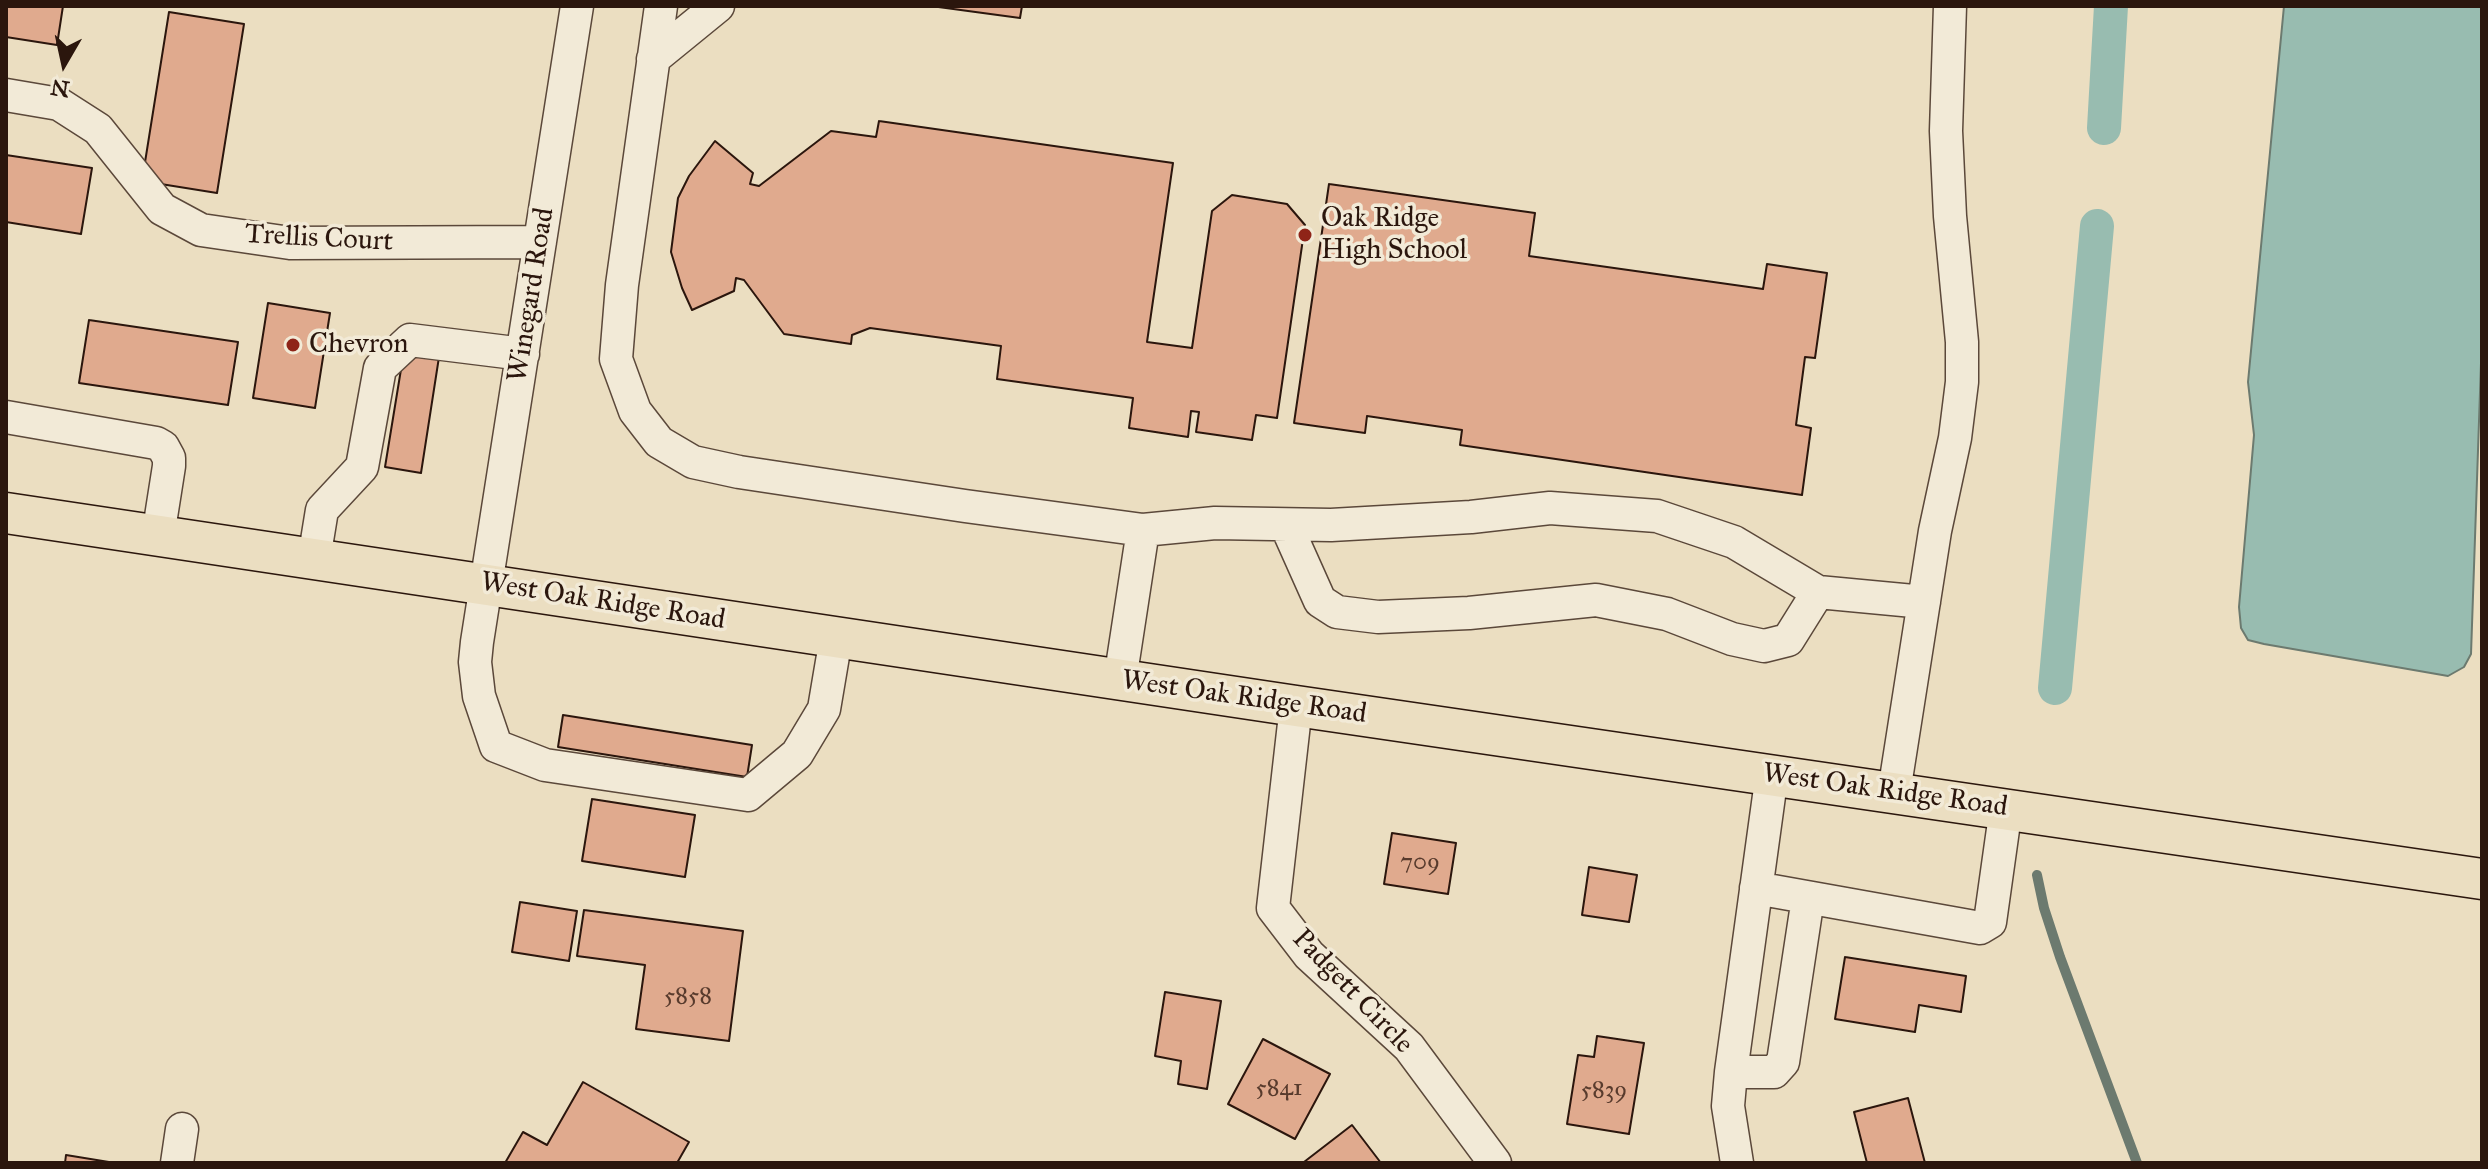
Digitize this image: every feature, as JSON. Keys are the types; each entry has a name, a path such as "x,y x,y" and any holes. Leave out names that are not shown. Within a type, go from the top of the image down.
{"main road":[{"name":"West Oak Ridge Road","path":"6,513 2482,879"}],"street":[{"name":"Winegard Road","path":"577,6 476,652 479,696 496,746 545,765 748,795 797,754 824,709 836,638"},
{"path":"661,6 622,285 616,359 635,411 659,442 693,462 739,472 1143,530 1215,523 1331,525 1471,517 1550,508 1657,516 1734,542 1818,592 1924,602"},
{"path":"653,59 718,6"},
{"path":"1894,792 1962,382 1962,342 1950,216 1946,131 1950,6"},
{"name":"Trellis Court","path":"6,95 59,104 98,129 162,209 201,230 290,243 540,242"},
{"path":"314,559 322,510 362,467 380,368 410,340 523,354"},
{"path":"6,417 156,443 163,447 169,458 169,466 158,536"},
{"path":"1286,525 1320,601 1337,612 1378,617 1469,613 1596,600 1667,614 1732,639 1764,646 1788,640 1818,592"},
{"path":"1120,680 1143,530"},
{"name":"Padgett Circle","path":"1296,706 1273,908 1309,955 1409,1047 1495,1163"},
{"path":"1737,1163 1728,1106 1731,1072 1772,774"},
{"path":"1756,888 1980,928 1990,922 2006,808"},
{"path":"1731,1072 1774,1072 1783,1062 1808,898"},
{"path":"177,1163 182,1129"}],"water":[{"path":"2284,6 2482,6 2482,334 2471,654 2464,667 2448,676 2264,644 2248,640 2241,628 2239,607 2254,435 2248,382"}],"building":[{"path":"6,6 63,6 57,45 6,37"},
{"path":"931,6 1022,6 1020,18"},
{"path":"169,12 244,24 217,193 142,181"},
{"path":"879,121 1173,163 1147,342 1192,348 1212,211 1232,195 1287,204 1305,225 1277,418 1256,415 1252,440 1196,432 1199,412 1191,411 1188,437 1129,428 1133,398 997,379 1001,346 870,328 852,335 851,344 784,334 744,280 736,278 734,291 692,310 671,252 678,198 689,176 715,141 753,173 750,184 759,186 831,131 876,137"},
{"path":"6,155 92,168 81,234 6,222"},
{"path":"1329,184 1535,213 1529,256 1763,289 1767,264 1827,273 1815,358 1805,357 1796,425 1811,428 1802,495 1460,445 1462,430 1367,416 1365,433 1294,423"},
{"path":"268,303 330,313 315,408 253,398"},
{"path":"89,320 238,342 228,405 79,383"},
{"path":"404,351 439,357 421,473 385,467"},
{"path":"563,715 752,745 747,777 558,747"},
{"path":"592,799 695,815 685,877 582,861"},
{"path":"1392,833 1456,843 1448,894 1384,884"},
{"path":"1589,867 1637,875 1629,922 1582,915"},
{"path":"520,902 577,911 569,961 512,952"},
{"path":"584,910 743,931 729,1041 636,1029 645,965 577,956"},
{"path":"1845,957 1966,976 1961,1012 1919,1005 1915,1032 1835,1019"},
{"path":"1165,992 1221,1001 1207,1089 1178,1084 1181,1061 1155,1056"},
{"path":"1597,1036 1644,1043 1629,1134 1567,1124 1578,1055 1594,1057"},
{"path":"1263,1039 1330,1074 1295,1139 1228,1104"},
{"path":"583,1082 689,1142 677,1163 505,1163 523,1132 547,1145"},
{"path":"1908,1098 1925,1163 1867,1163 1854,1112"},
{"path":"1352,1125 1381,1163 1304,1162"},
{"path":"66,1155 115,1163 65,1163"}],"waterway":[{"path":"2104,128 2111,6"},
{"path":"2055,688 2097,226"},
{"path":"2037,875 2060,957 2137,1163"}],"place":[{"name":"Oak Ridge High School","path":"1305,235"},
{"name":"Chevron","path":"293,345"}]}
